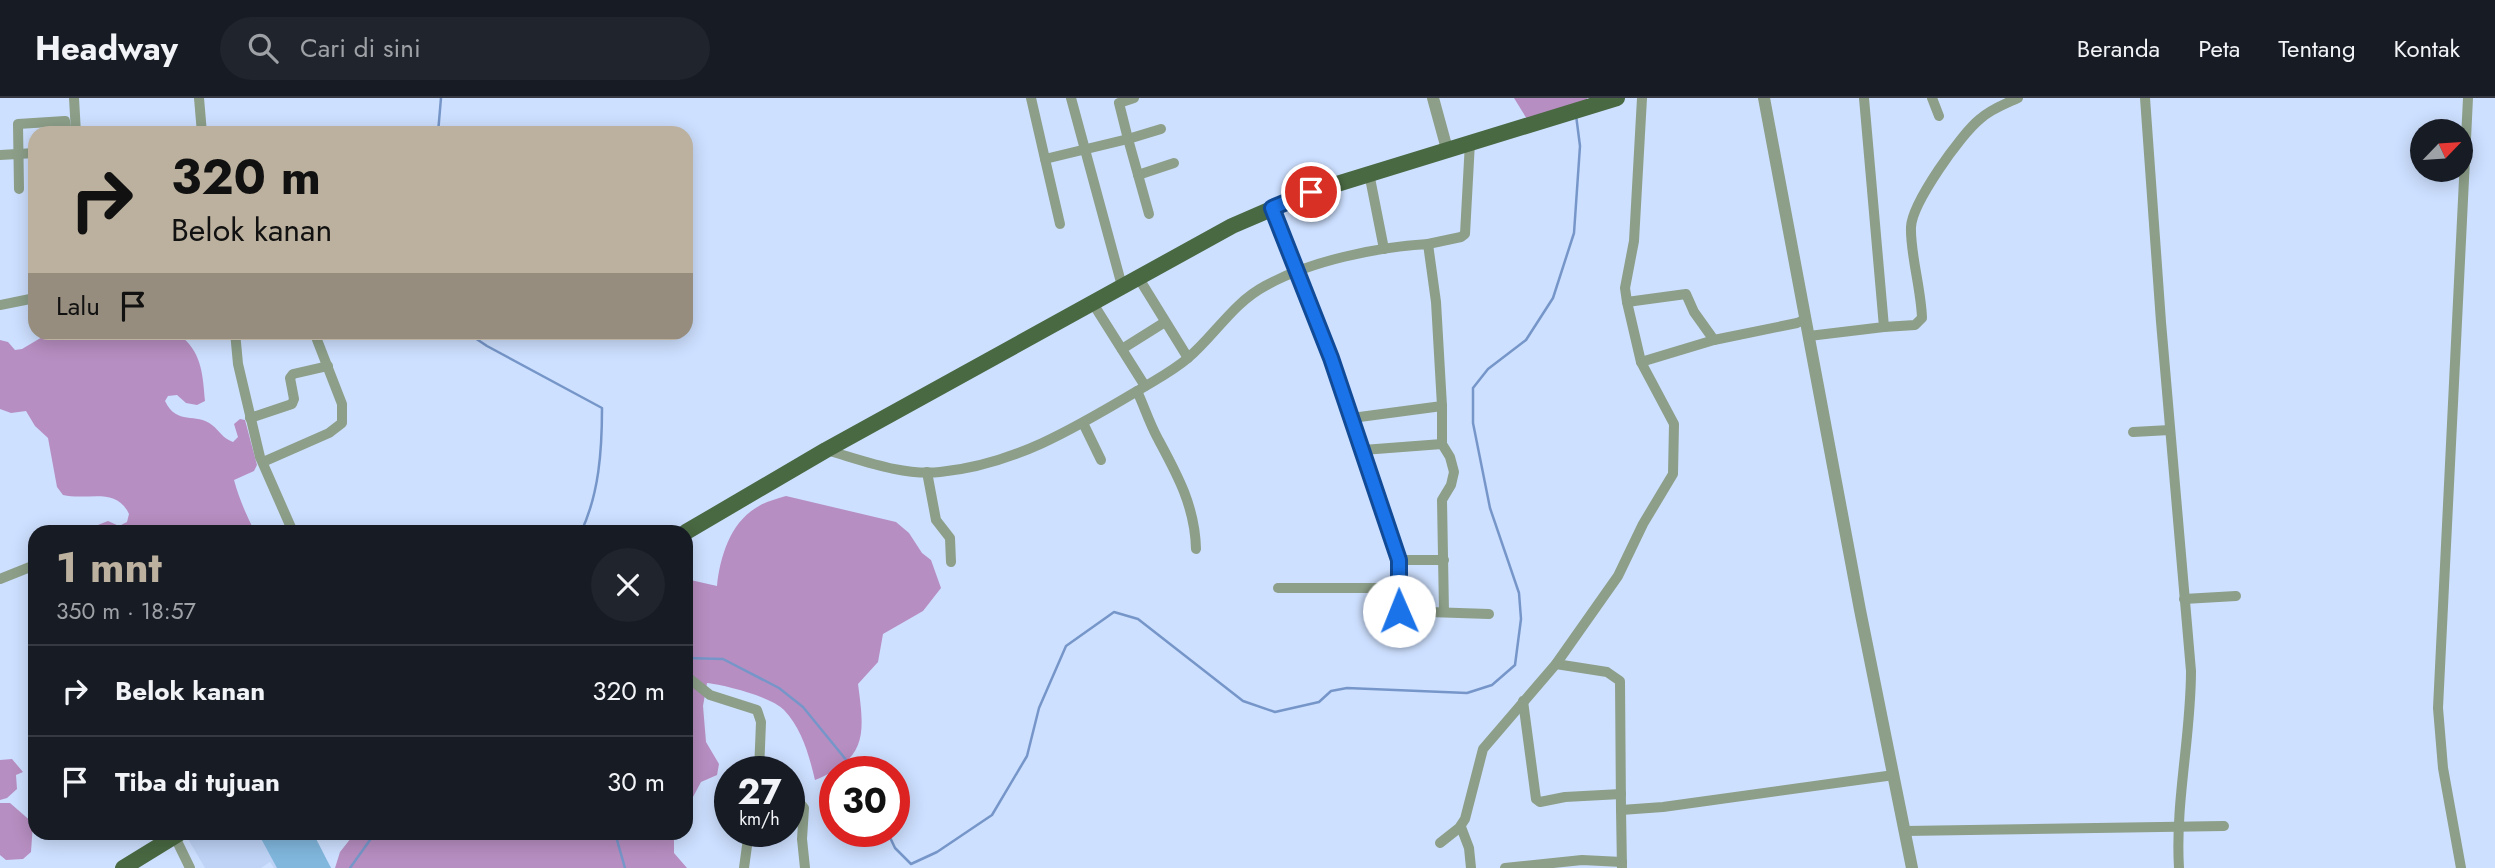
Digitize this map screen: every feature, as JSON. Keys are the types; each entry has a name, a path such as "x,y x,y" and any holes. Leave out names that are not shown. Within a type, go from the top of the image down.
{"main road":[{"path":"693,528 826,450 1232,226 1272,208 1369,173 1616,98"},
{"path":"123,868 167,840"}],"street":[{"path":"74,98 76,126"},
{"path":"199,98 201,126"},
{"path":"1031,98 1060,224"},
{"path":"1071,98 1122,286"},
{"path":"1134,98 1119,103 1149,214"},
{"path":"1433,98 1447,149"},
{"path":"1440,843 1461,827 1465,819 1483,749 1556,664 1618,576 1643,524 1673,474 1674,424 1641,362 1625,288 1634,241 1642,98"},
{"path":"1764,98 1912,868"},
{"path":"1864,98 1884,327"},
{"path":"1932,98 1939,116"},
{"path":"1809,336 1915,325 1922,318 1911,224 1929,184 1967,132 1981,118 2018,98"},
{"path":"2146,98 2183,599 2191,671 2191,703 2178,828 2179,868"},
{"path":"2461,868 2443,768 2438,708 2468,98"},
{"path":"19,189 18,124 65,121 66,126"},
{"path":"1045,159 1161,129"},
{"path":"826,450 885,467 926,472 940,472 1019,454 1083,423 1188,358 1242,301 1262,287 1298,271 1384,249 1461,237 1465,234 1470,142"},
{"path":"0,155 28,153"},
{"path":"1138,175 1174,163"},
{"path":"1369,173 1384,249"},
{"path":"1272,208 1352,418 1399,560 1396,634"},
{"path":"1428,243 1436,302 1442,406 1441,444 1450,457 1454,472 1451,485 1442,500 1444,612"},
{"path":"1138,277 1188,358"},
{"path":"1627,302 1686,294 1694,312 1714,340"},
{"path":"0,305 28,299"},
{"path":"1093,302 1122,349 1141,388 1149,420 1184,488 1195,519 1196,549"},
{"path":"1641,362 1714,340 1806,319"},
{"path":"1122,349 1165,322"},
{"path":"236,340 250,418 263,462 290,525"},
{"path":"263,462 329,433 342,423 342,404 317,340"},
{"path":"250,418 292,404 295,399 290,378 293,374 328,366"},
{"path":"1352,418 1442,406"},
{"path":"1083,423 1101,460"},
{"path":"2133,432 2170,430"},
{"path":"1363,450 1441,444"},
{"path":"926,472 936,520 950,538 951,562"},
{"path":"1399,560 1444,560"},
{"path":"0,579 28,568"},
{"path":"1278,588 1398,588"},
{"path":"2183,599 2236,596"},
{"path":"1399,611 1489,614"},
{"path":"1505,868 1582,860 1622,865 1620,681 1607,672 1556,664"},
{"path":"693,682 710,695 757,710 761,722 760,756"},
{"path":"1523,701 1536,799 1541,802 1565,797 1621,794"},
{"path":"1622,810 1663,807 1894,775"},
{"path":"1905,831 2224,826"},
{"path":"1461,827 1469,848 1471,868"},
{"path":"178,840 190,868"},
{"path":"744,868 747,847"},
{"path":"803,847 805,868"}],"shaded area":[{"path":"1514,98 1587,98 1586,108 1530,124"},
{"path":"0,340 8,342 15,350 37,340 185,340 198,359 205,401 197,405 186,403 177,395 168,396 165,401 170,409 181,416 206,421 233,442 238,437 234,424 240,419 245,420 257,465 254,471 234,480 252,525 121,525 127,522 129,514 117,500 100,496 63,495 57,487 48,438 35,426 26,411 11,413 0,409"},
{"path":"786,496 896,522 909,533 922,553 931,560 941,588 923,611 883,634 878,662 858,684 862,718 859,743 851,756 819,756 819,778 815,780 800,734 784,710 759,696 707,683 703,706 706,742 714,756 714,776 701,782 693,797 693,581 717,586 724,551 734,530 749,513 762,504"},
{"path":"108,521 117,525 98,525"},
{"path":"12,759 23,772 16,775 17,789 7,798 0,800 0,760"},
{"path":"0,803 10,803 28,819 31,852 23,859 6,860 0,855"},
{"path":"189,840 317,840 331,868 274,868 270,862 261,868 205,868"},
{"path":"349,840 674,840 674,853 687,868 335,868 340,852"}],"building":[{"path":"262,840 317,840 331,868 277,868"}],"waterway":[{"path":"439,126 441,98"},
{"path":"895,847 911,864 937,852 992,815 1027,756 1039,708 1066,646 1114,612 1138,619 1243,701 1275,712 1319,702 1331,691 1347,688 1467,693 1492,685 1515,665 1521,619 1519,593 1490,508 1473,423 1473,388 1488,369 1526,340 1553,298 1574,233 1580,146 1576,115"},
{"path":"478,340 602,408 598,472 592,503 584,525"},
{"path":"693,658 723,659 779,688 803,707 843,756"},
{"path":"350,868 370,840"},
{"path":"617,840 625,868"}],"route":[{"path":"1311,192 1272,208 1331,358 1399,560 1399,611"}]}
